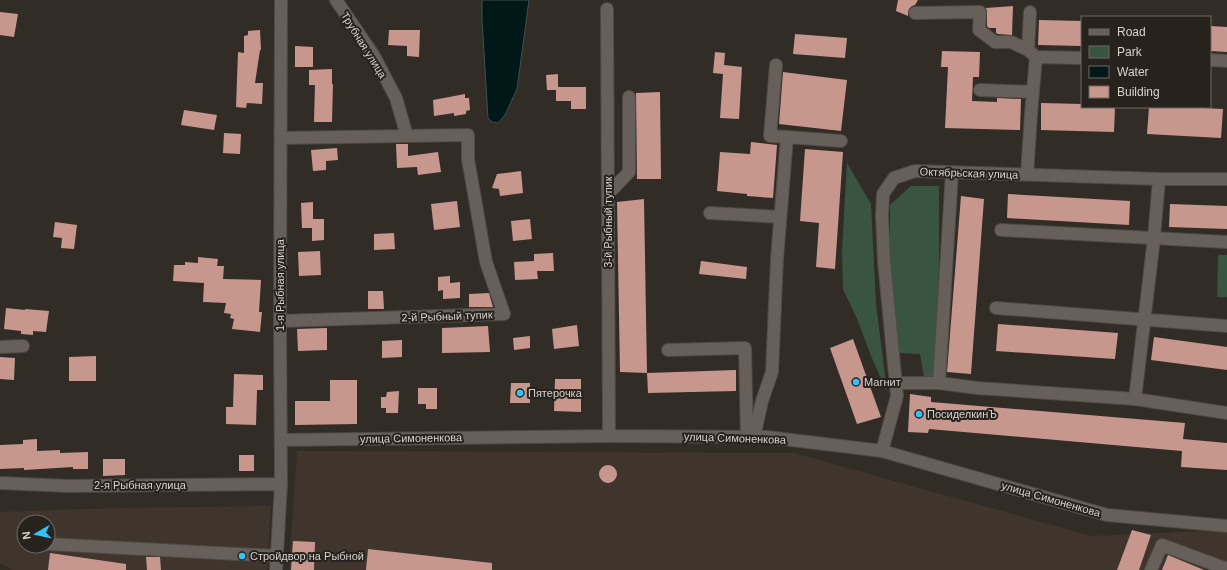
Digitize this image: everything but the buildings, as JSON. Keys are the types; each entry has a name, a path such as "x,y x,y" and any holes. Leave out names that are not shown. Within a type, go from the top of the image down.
{"street":[{"name":"1-я Рыбная улица","path":"276,570 281,484 281,0"},
{"name":"Трубная улица","path":"336,0 374,56 393,92 407,136"},
{"name":"3-й Рыбный тупик","path":"607,8 609,436"},
{"path":"915,13 980,12 979,30 995,42 1011,42 1032,53 1081,58"},
{"path":"1028,175 1033,92 1030,12"},
{"path":"1211,60 1227,60"},
{"path":"776,65 770,136 841,141"},
{"path":"980,90 1033,92"},
{"path":"608,194 629,172 629,97"},
{"path":"281,138 407,136"},
{"name":"2-й Рыбный тупик","path":"280,321 504,314 486,262 468,159 468,136 407,136"},
{"path":"751,437 772,372 780,217 787,137"},
{"name":"Октябрьская улица","path":"882,451 897,396 884,261 882,216 883,194 894,178 915,171 1227,179"},
{"path":"939,383 952,172"},
{"path":"1135,399 1160,178"},
{"path":"710,213 780,217"},
{"path":"1001,230 1227,242"},
{"path":"996,308 1227,326"},
{"path":"0,347 23,346"},
{"path":"668,350 745,348 751,437"},
{"path":"896,383 939,383 977,388 1135,399 1227,413"},
{"name":"улица Симоненкова","path":"281,440 609,436 767,438 882,451 1107,515 1227,526"},
{"name":"2-я Рыбная улица","path":"0,483 68,486 281,484"},
{"path":"56,544 277,556"},
{"path":"1151,570 1162,545 1227,569"}],"shaded area":[{"path":"297,451 794,453 1091,536 1227,530 1227,570 289,570"},
{"path":"271,506 267,570 13,570 0,563 0,512 114,508"}],"green space":[{"path":"847,163 871,204 876,304 887,392 858,321 843,289 842,250"},
{"path":"911,186 939,186 937,378 924,377 920,354 898,353 890,256 890,205"},
{"path":"1218,255 1227,255 1227,297 1217,297"}],"water":[{"path":"482,0 529,0 517,89 505,115 498,123 492,122 488,118"}],"place":[{"name":"Магнит","path":"856,382"},
{"name":"Пятерочка","path":"520,393"},
{"name":"ПосиделкинЪ","path":"919,414"},
{"name":"Стройдвор на Рыбной","path":"242,556"}]}
